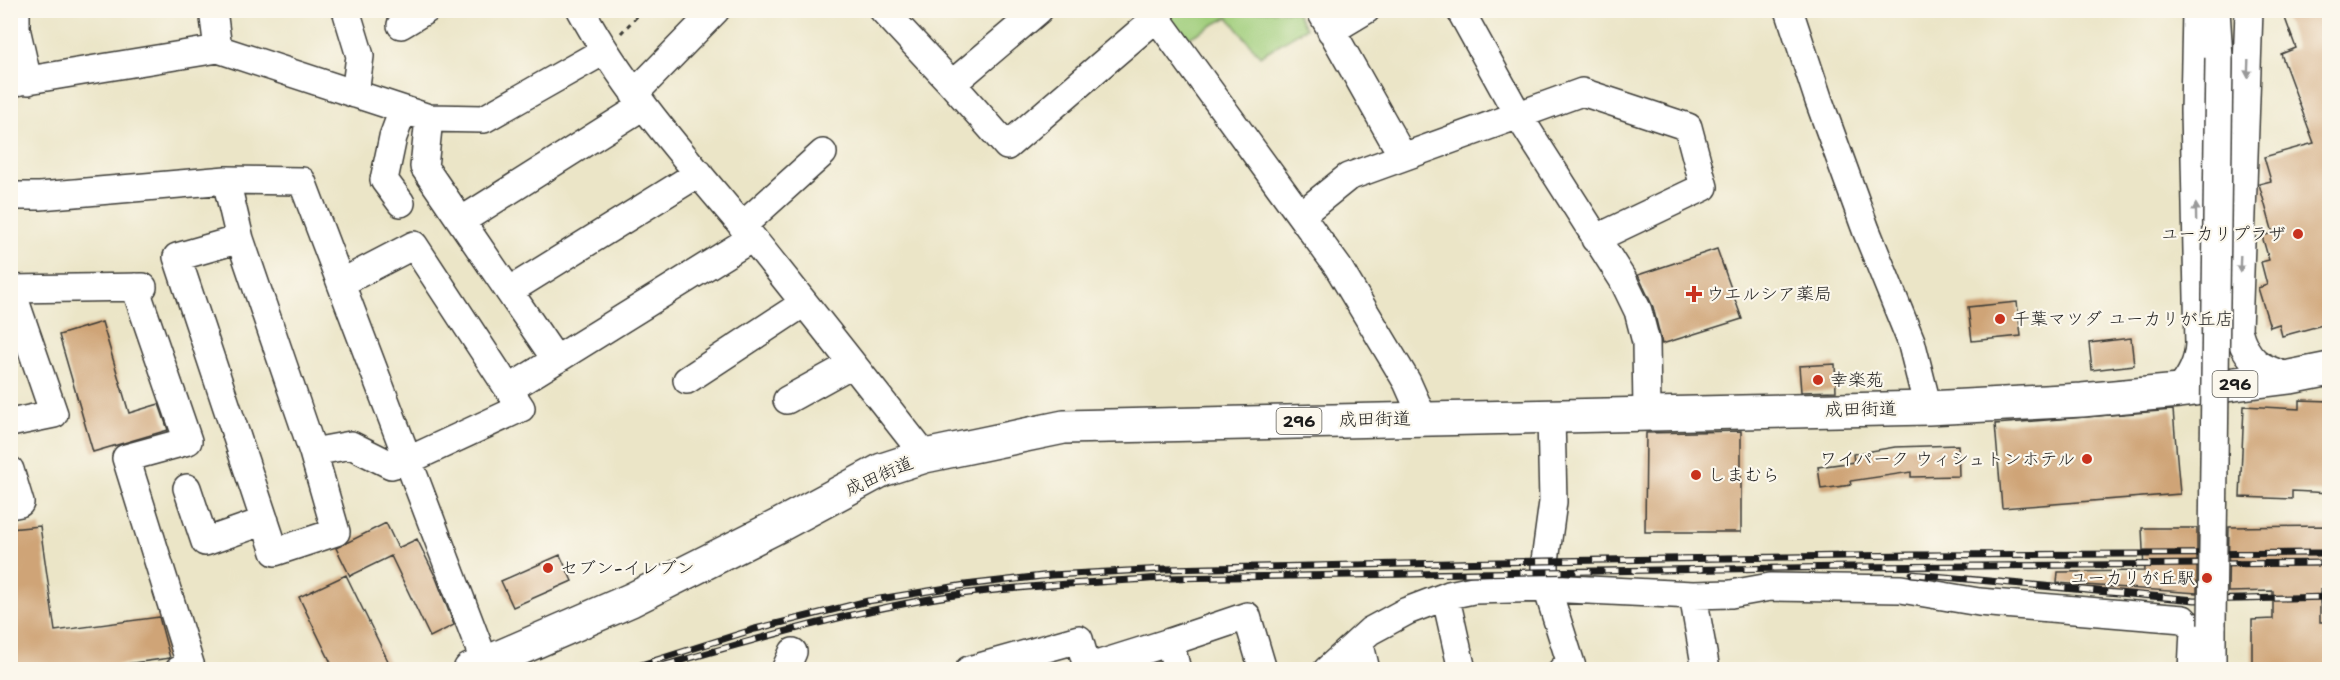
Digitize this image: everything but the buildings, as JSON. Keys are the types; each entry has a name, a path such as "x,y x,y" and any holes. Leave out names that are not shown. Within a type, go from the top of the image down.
{"highway":[{"name":"成田街道","path":"478,666 631,600 882,470 925,456 1064,426 1928,408 2082,400 2179,391 2290,377 2330,369"}],"street":[{"path":"16,10 20,82 218,49 429,118 484,118 604,51"},
{"path":"213,10 218,49"},
{"path":"346,10 360,56 355,94"},
{"path":"401,25 426,10"},
{"path":"581,10 604,51 638,100 747,232 925,456"},
{"path":"461,221 638,100 716,10"},
{"path":"952,84 1039,10"},
{"path":"1366,10 1325,21 1403,157"},
{"path":"1460,10 1518,115 1623,280 1638,311 1646,342 1647,413"},
{"path":"1789,10 1866,230 1911,341 1928,408"},
{"path":"2179,391 2189,379 2198,358 2194,111 2196,10"},
{"path":"2212,669 2219,58 2216,10"},
{"path":"2249,10 2238,330 2243,348 2265,370 2290,377"},
{"path":"893,13 1007,146 1153,14 1338,267 1407,382 1423,418"},
{"path":"1300,215 1348,177 1582,92 1688,127 1704,187 1595,239"},
{"path":"401,203 384,180 393,137 403,110"},
{"path":"429,118 424,167 556,360"},
{"path":"509,389 747,232 823,153"},
{"path":"509,291 699,173"},
{"path":"226,180 240,239 313,452 336,532 275,552 177,257 240,239"},
{"path":"10,196 40,196 226,180 302,181 409,460 478,666"},
{"path":"313,452 351,445 391,465 409,460 520,408 414,245 341,283"},
{"path":"10,423 54,414 11,289 139,287 188,441 126,458 191,667 179,669"},
{"path":"687,380 804,303"},
{"path":"787,400 852,364"},
{"path":"1551,417 1553,502 1540,589 1572,667 1562,669"},
{"path":"10,471 20,503 10,505"},
{"path":"187,488 205,542 265,521"},
{"path":"1363,656 1370,631 1407,612 1449,595 1473,590 1540,589 1693,595 1731,594 1770,587 1901,589 1979,602 2183,619 2194,630 2192,669"},
{"path":"1327,669 1363,656 1413,626 1449,612 1474,606 1521,600 1540,589"},
{"path":"1693,595 1706,669"},
{"path":"1449,612 1462,669"},
{"path":"969,669 1079,639 1087,669 1247,616 1263,669"},
{"path":"1170,642 1177,669"}],"path":[{"path":"604,51 643,10"}],"green space":[{"path":"1151,11 1295,11 1306,28 1260,56 1228,17 1176,45"}],"railway":[{"path":"625,670 755,629 868,601 965,585 1051,575 1165,569 1545,561 1911,555 2330,553"},
{"path":"662,666 814,624 891,606 969,593 1092,582 1165,578 1850,567 2330,563"},
{"path":"1912,574 2195,600 2330,597"}],"place":[{"name":"ユーカリプラザ","path":"2298,234"},
{"name":"ウエルシア薬局","path":"1694,294"},
{"name":"千葉マツダ ユーカリが丘店","path":"2000,319"},
{"name":"幸楽苑","path":"1818,380"},
{"name":"ワイパーク ウィシュトンホテル","path":"2087,459"},
{"name":"しまむら","path":"1696,475"},
{"name":"セブン-イレブン","path":"548,568"},
{"name":"ユーカリが丘駅","path":"2207,578"}]}
